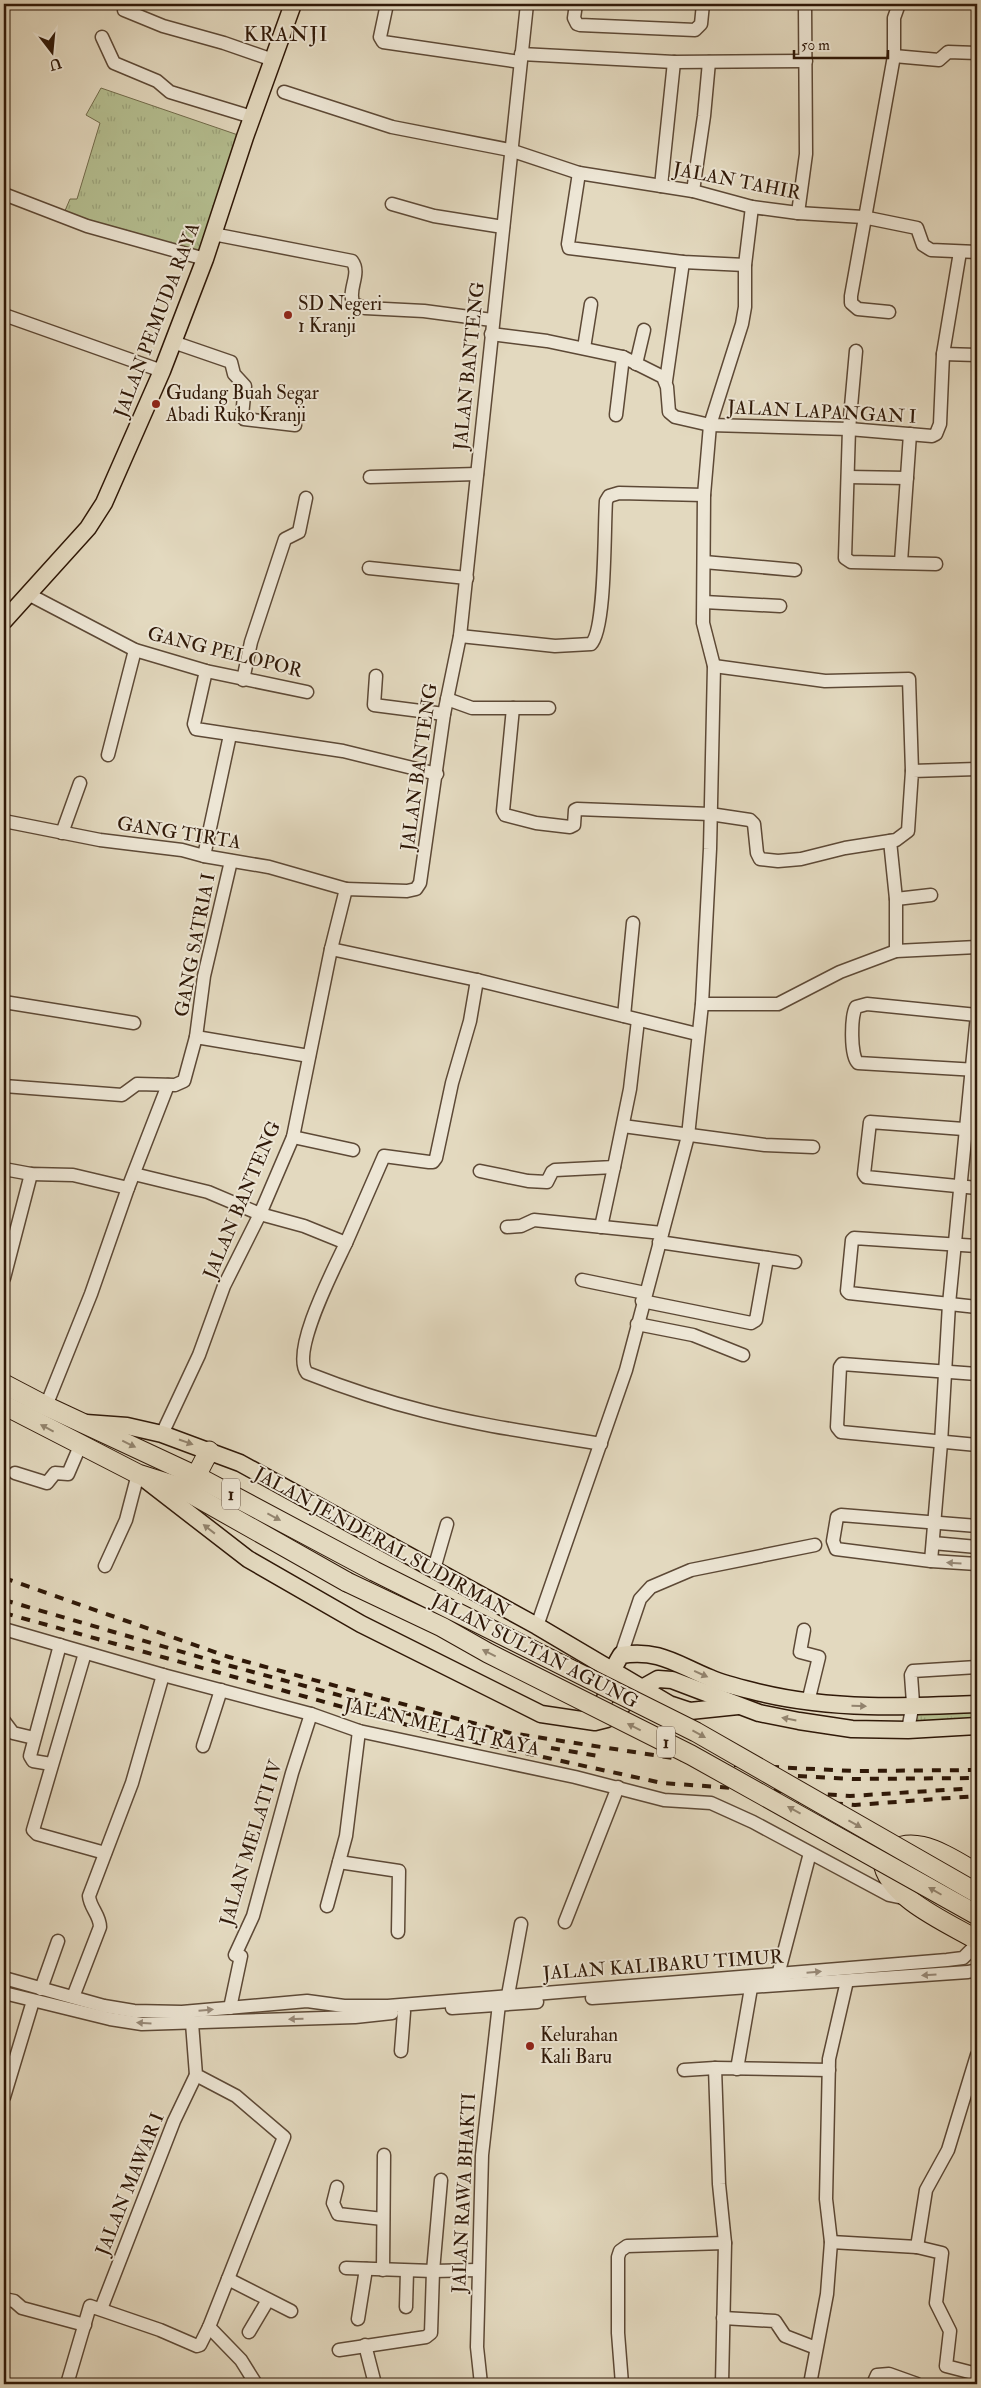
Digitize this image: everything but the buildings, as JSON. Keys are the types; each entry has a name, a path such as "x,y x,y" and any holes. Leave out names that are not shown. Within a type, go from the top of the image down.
{"highway":[{"name":"JALAN JENDERAL SUDIRMAN","path":"4,1384 46,1406 85,1423"},
{"name":"1","path":"4,1405 80,1446 138,1474"},
{"name":"JALAN SULTAN AGUNG","path":"85,1423 196,1476 374,1571 696,1732 977,1893"},
{"path":"196,1476 209,1450"},
{"name":"JALAN SULTAN AGUNG","path":"138,1474 179,1487 347,1582 442,1627 488,1653 691,1754 977,1915"},
{"path":"977,1873 919,1845 902,1845 887,1855 883,1862 888,1879 908,1899 977,1942"}],"main road":[{"name":"JALAN PEMUDA RAYA","path":"4,621 98,515 162,371 205,259 252,117 293,4"},
{"name":"JALAN JENDERAL SUDIRMAN","path":"85,1423 127,1426 162,1434 240,1463 537,1626 670,1704 690,1711 741,1706"},
{"path":"138,1474 248,1559 308,1595 510,1700 541,1714 595,1722 607,1719 642,1688 658,1679 672,1680 759,1713 816,1724 852,1729 908,1730 977,1726"},
{"path":"591,1657 603,1660 641,1652 656,1655 713,1679 762,1693 808,1702 856,1706 912,1707 977,1704"},
{"path":"576,1720 594,1712 601,1705 609,1691 613,1670 621,1655"}],"street":[{"path":"124,4 124,10 163,26 224,43 273,60"},
{"path":"387,4 380,37 383,42 520,58 674,62 806,61"},
{"name":"JALAN BANTENG","path":"162,1434 199,1356 224,1286 260,1214 293,1136 331,949 346,889 407,891 416,889 420,883 437,774 444,714 460,636 510,150 527,4"},
{"path":"576,4 574,18 577,24 580,25 695,30 701,24 703,4"},
{"path":"798,213 806,154 805,4"},
{"path":"888,312 858,309 851,303 863,217 875,168 894,56 894,18 899,4"},
{"path":"102,37 114,63 158,81 170,92 252,117"},
{"path":"894,56 939,60 948,52 977,53"},
{"path":"661,186 674,62"},
{"path":"693,191 704,116 709,62"},
{"name":"JALAN TAHIR","path":"284,92 392,127 510,150 579,173 693,191 752,207 798,213 863,217 917,228 925,247 940,252 977,252"},
{"path":"579,173 568,244 569,248 683,262 745,265"},
{"path":"4,194 87,226 205,259"},
{"path":"392,204 434,216 503,227"},
{"path":"537,1626 626,1370 688,1136 697,1034 702,1004 710,849 714,666 702,623 704,602 704,495 710,425 742,324 745,307 745,265 752,207"},
{"path":"213,234 352,261 356,270 352,302 365,308 424,311 492,320"},
{"path":"960,252 943,354 977,355"},
{"path":"666,381 683,262"},
{"path":"584,348 591,304"},
{"path":"4,315 162,371"},
{"path":"636,364 644,330"},
{"path":"491,334 584,348 623,358 663,377 666,381"},
{"path":"173,342 231,362 234,374 245,386 242,416 244,419 295,425"},
{"path":"856,351 849,429 845,558 847,561 936,564"},
{"name":"JALAN LAPANGAN I","path":"666,381 669,412 672,416 710,425 849,429 932,436 936,434 940,424 943,354"},
{"path":"616,415 623,358"},
{"path":"901,562 906,514 910,434"},
{"path":"370,477 477,474"},
{"path":"848,477 907,478"},
{"path":"460,636 555,646 591,644 597,637 601,616 606,501 609,496 619,493 704,495"},
{"path":"243,680 252,642 285,539 299,532 306,498"},
{"path":"704,562 795,570"},
{"path":"369,568 467,578"},
{"name":"GANG PELOPOR","path":"28,594 135,650 206,671 307,692"},
{"path":"704,602 780,606"},
{"path":"108,755 135,650"},
{"path":"513,708 503,810 506,816 536,823 572,827 574,824 574,810 578,808 710,814 753,822 757,853 760,859 778,861 801,859 845,848 896,840 908,831 912,771 908,679 825,681 714,666"},
{"path":"206,671 194,728 343,751 437,774"},
{"path":"376,676 374,705 444,714"},
{"path":"447,698 472,708 549,708"},
{"path":"204,856 230,734"},
{"path":"912,771 977,769"},
{"path":"62,833 80,783"},
{"name":"GANG TIRTA","path":"4,821 62,833 182,850 204,856 269,867 346,889"},
{"path":"890,841 896,899 896,951"},
{"name":"GANG SATRIA I","path":"168,1085 184,1081 196,1037 204,976 231,861"},
{"path":"896,899 931,895"},
{"path":"624,1016 633,923"},
{"path":"702,1004 778,1004 840,972 896,951 977,947"},
{"path":"331,949 476,980 697,1034"},
{"path":"476,980 470,1021 452,1083 436,1158 429,1162 384,1156 320,1300 302,1364 307,1373 346,1388 423,1411 601,1444"},
{"path":"4,1002 134,1023"},
{"path":"931,1561 941,1442 949,1304 959,1186 971,1129 977,1015 867,1004 856,1007 852,1018 854,1056 858,1063 974,1069"},
{"path":"601,1227 623,1126 638,1020"},
{"path":"196,1037 309,1056"},
{"path":"4,1086 122,1095 138,1084 168,1085 128,1188 91,1294 46,1406"},
{"path":"971,1129 870,1122 868,1124 864,1174 866,1177 977,1188"},
{"path":"623,1126 765,1145 813,1146"},
{"path":"293,1136 353,1150"},
{"path":"480,1171 528,1181 547,1182 555,1170 614,1168"},
{"path":"4,1169 32,1174 73,1175 128,1188"},
{"path":"4,1278 32,1174"},
{"path":"134,1174 208,1192 260,1214 304,1226 346,1244"},
{"path":"507,1227 521,1226 534,1220 601,1227 795,1262"},
{"path":"977,1246 955,1243 854,1238 852,1240 849,1293 977,1307"},
{"path":"582,1280 752,1323 756,1320 767,1258"},
{"path":"637,1324 693,1335 742,1354"},
{"path":"977,1374 842,1364 840,1367 837,1426 840,1432 977,1445"},
{"path":"15,1473 47,1483 55,1473 68,1473 80,1446"},
{"path":"105,1566 126,1520 138,1474"},
{"path":"977,1526 841,1515 837,1517 833,1541 833,1546 836,1549 931,1561 977,1564"},
{"path":"434,1569 446,1524"},
{"path":"933,1543 977,1547"},
{"path":"621,1655 640,1599 650,1586 691,1570 815,1545"},
{"name":"JALAN MELATI RAYA","path":"4,1628 163,1675 311,1714 359,1731 618,1787 664,1800 711,1803 754,1822 889,1895 908,1899"},
{"path":"804,1630 800,1652 819,1657 808,1702"},
{"path":"51,1764 31,1759 34,1738 60,1645"},
{"path":"85,1653 34,1823 35,1832 105,1853"},
{"path":"908,1730 912,1707 911,1675 913,1671 977,1667"},
{"path":"73,1997 100,1927 100,1919 89,1899 132,1783 163,1675"},
{"path":"203,1746 221,1690"},
{"name":"JALAN MELATI IV","path":"230,2008 241,1956 235,1955 254,1916 292,1774 311,1714"},
{"path":"4,1722 12,1733 34,1738"},
{"path":"327,1906 346,1836 359,1731"},
{"path":"565,1922 618,1787"},
{"path":"778,1975 810,1853"},
{"path":"339,1862 400,1871 398,1932"},
{"path":"508,1995 521,1924"},
{"path":"41,1989 58,1941"},
{"name":"JALAN KALIBARU TIMUR","path":"4,1978 104,2006 134,2011 182,2012 307,2000 344,2012 404,2012 724,1985 778,1975 964,1958 977,1942"},
{"name":"JALAN KALIBARU TIMUR","path":"4,1993 33,2002 142,2024 228,2022 508,1995 724,1985 751,1988 977,1970"},
{"path":"810,2384 827,2294 831,2242 826,2199 828,2070 847,1981"},
{"path":"737,2069 751,1988"},
{"path":"4,2097 33,2002"},
{"name":"JALAN RAWA BHAKTI","path":"481,2384 478,2347 478,2270 482,2156 498,2004"},
{"path":"401,2052 404,2012"},
{"path":"67,2384 90,2306 197,2346 200,2344 209,2327 284,2137 236,2096 196,2075 192,2022"},
{"path":"917,2247 926,2190 948,2150 974,2085 977,2055"},
{"path":"684,2070 715,2068 828,2070"},
{"path":"715,2068 720,2184 725,2242 722,2384"},
{"name":"JALAN MAWAR I","path":"101,2309 174,2121 196,2075"},
{"path":"383,2270 384,2155"},
{"path":"339,2350 430,2335 432,2331 433,2271 441,2180"},
{"path":"337,2187 333,2203 338,2214 384,2219"},
{"path":"622,2384 618,2333 618,2257 620,2251 627,2246 725,2242"},
{"path":"831,2242 917,2247 942,2254 936,2304 950,2332 946,2366 970,2377"},
{"path":"346,2268 407,2271 478,2270"},
{"path":"358,2319 366,2269"},
{"path":"406,2308 407,2271"},
{"path":"228,2279 291,2311"},
{"path":"4,2299 14,2301 22,2308 85,2325"},
{"path":"249,2332 268,2300"},
{"path":"723,2318 774,2321 785,2336 816,2348"},
{"path":"209,2327 241,2360 256,2384"},
{"path":"366,2345 374,2380"},
{"path":"873,2384 877,2374 884,2373 917,2384"}],"green space":[{"path":"101,88 241,136 202,254 64,213 70,199 77,199 100,123 86,115"},
{"path":"977,1704 977,1726 908,1730 912,1707"}],"railway":[{"path":"4,1578 229,1657 510,1733 712,1764 854,1771 977,1770"},
{"path":"4,1600 227,1665 420,1717"},
{"path":"4,1613 447,1736 662,1783 850,1796 977,1788"},
{"path":"551,1748 598,1756"},
{"path":"780,1775 854,1779 977,1778"},
{"path":"762,1798 855,1805 977,1796"}],"place":[{"name":"SD Negeri 1 Kranji","path":"288,315"},
{"name":"Gudang Buah Segar Abadi Ruko Kranji","path":"156,404"},
{"name":"Kelurahan Kali Baru","path":"530,2046"}],"district":[{"name":"KRANJI","path":"286,34"}]}
